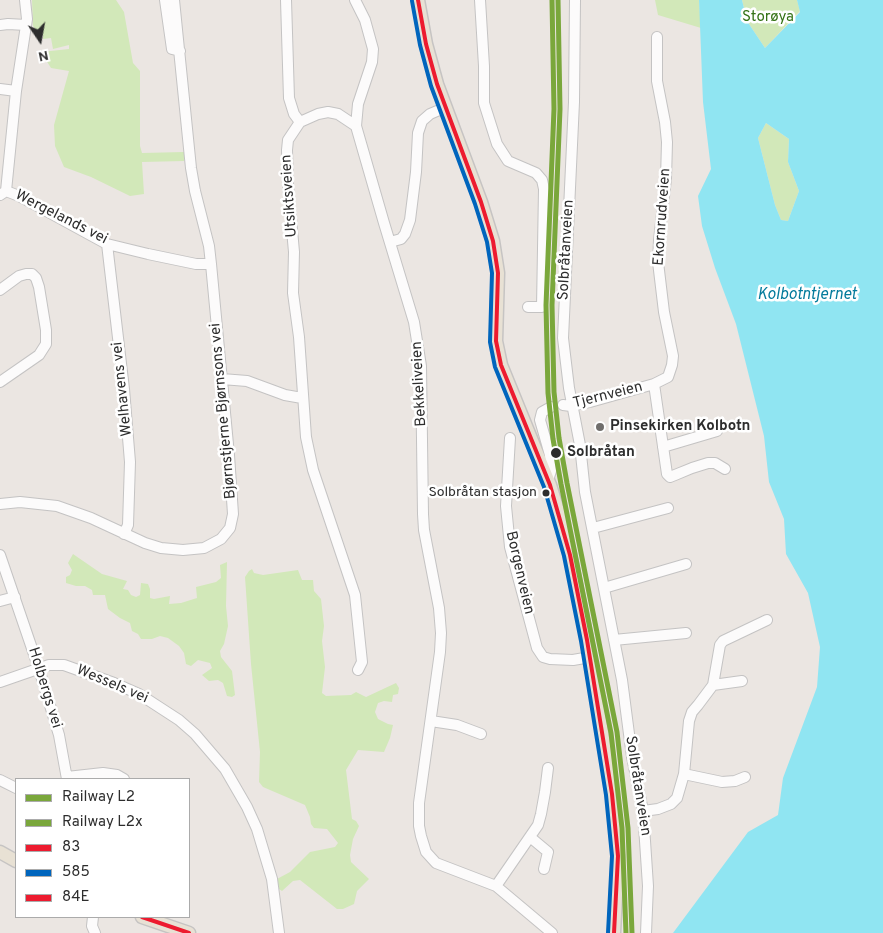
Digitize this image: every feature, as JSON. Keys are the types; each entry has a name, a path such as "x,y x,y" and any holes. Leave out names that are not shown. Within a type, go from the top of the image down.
{"main road":[{"path":"418,0 430,62 444,108 481,202 495,252 498,283 496,332 501,365 548,480 560,514 570,555 590,657 608,767 616,834 618,866 614,933"},
{"path":"0,852 15,860"},
{"path":"145,918 189,933"}],"street":[{"path":"3,193 3,179 26,25 27,11 25,0"},
{"name":"Bjørnstjerne Bjørnsons vei","path":"165,0 172,48 180,51"},
{"name":"Bjørnstjerne Bjørnsons vei","path":"0,504 20,502 57,506 91,518 124,534 161,548 183,550 204,548 221,539 230,528 233,514 211,264 209,246 191,168 174,0"},
{"path":"286,0 289,98 294,114 300,122 328,112 338,114 356,126"},
{"name":"Bekkeliveien","path":"355,0 364,20 373,49 372,62 358,104 356,126 414,322 421,366 422,514 439,608 441,633 419,803 419,826 423,845 429,856 436,863 496,886 552,933"},
{"path":"480,0 484,103 498,144 508,161 536,173 542,180 544,189 542,308 528,307"},
{"name":"Solbråtanveien","path":"575,0 574,92 563,338 567,406 578,437 585,492 622,680 632,757 643,811 648,886 646,933"},
{"path":"0,25 26,25"},
{"name":"Ekornrudveien","path":"654,384 668,377 673,356 664,312 658,262 658,240 666,178 666,142 665,122 657,81 657,37"},
{"path":"0,89 16,90"},
{"path":"390,242 401,238 410,220 418,133 422,121 430,114 444,108"},
{"name":"Utsiktsveien","path":"300,122 288,140 287,150 294,252 293,293 299,337 306,438 312,470 355,595 362,662 358,670"},
{"name":"Wergelands vei","path":"3,193 19,196 107,244 196,264 211,264"},
{"name":"Welhavens vei","path":"107,244 124,389 130,462 128,526 124,534"},
{"path":"0,290 19,276 32,274 36,278 43,313 46,344 39,355 0,382"},
{"path":"222,379 247,382 284,395 302,398"},
{"path":"654,384 667,474 670,477 708,463 725,469"},
{"name":"Tjernveien","path":"567,406 609,398 654,384"},
{"path":"548,480 551,472 550,455 540,420 542,412 551,407"},
{"path":"663,447 717,430"},
{"name":"Borgenveien","path":"510,438 506,506 510,547 537,648 543,657 550,659 573,660 590,657"},
{"path":"592,528 668,508"},
{"name":"Holbergs vei","path":"0,555 39,669 58,734 67,778"},
{"path":"604,588 686,564"},
{"path":"0,601 15,597"},
{"path":"643,811 658,809 672,804 677,798 684,774 689,721 692,712 713,685 720,645 723,641 767,620"},
{"path":"614,640 686,633"},
{"name":"Wessels vei","path":"0,682 49,665 64,666 140,694 179,720 195,734 225,770 254,822 272,879 279,933"},
{"path":"713,685 742,680"},
{"path":"431,721 457,725 481,734"},
{"path":"496,886 530,837 542,814 548,768"},
{"path":"67,778 103,773 117,775 122,778"},
{"path":"684,774 722,782 735,781 745,777"},
{"path":"0,780 15,788"},
{"path":"530,837 548,852 544,869"},
{"path":"93,918 92,926 95,933"}],"green space":[{"path":"32,0 116,0 124,12 133,63 140,71 140,146 142,153 184,152 184,161 142,162 144,194 130,196 91,177 64,167 55,146 54,125 69,71 51,68 41,52 69,49 69,45 53,49 51,38 43,39 43,35 38,33 33,26"},
{"path":"655,0 699,0 701,28 658,15"},
{"name":"Storøya","path":"742,0 797,0 800,11 765,48 747,21"},
{"path":"766,123 789,139 788,162 799,191 788,221 781,220 775,205 758,138"},
{"path":"73,554 102,574 127,581 123,589 128,590 131,595 136,597 140,595 141,583 148,584 150,598 170,596 169,604 181,603 197,598 196,587 216,582 221,578 220,565 227,562 226,606 228,626 224,644 220,651 221,657 232,671 235,695 232,697 227,696 223,683 218,680 209,681 202,675 212,668 210,663 198,660 191,666 186,664 184,653 179,646 168,638 160,636 152,639 141,639 138,634 132,631 130,623 108,609 105,595 93,595 92,590 85,586 66,583 66,577 70,575 72,570 68,563"},
{"path":"252,569 254,573 263,575 298,570 302,580 313,580 314,591 321,599 324,626 322,641 325,667 322,693 326,696 351,695 356,692 366,697 396,683 399,688 398,694 393,695 392,702 384,701 378,703 375,712 378,719 393,725 384,752 358,750 346,770 352,819 359,826 353,839 350,855 351,862 369,879 357,891 354,904 343,909 337,909 300,880 293,881 282,891 276,884 277,879 290,872 310,852 335,847 338,843 327,829 314,828 305,805 263,787 259,782 260,752 245,577"}],"water":[{"name":"Kolbotntjernet","path":"699,0 742,0 747,21 765,48 800,12 797,0 883,0 883,933 673,933 748,832 778,815 783,778 817,687 820,647 808,593 786,554 784,519 769,482 764,436 736,324 702,226 698,196 711,169 703,102","holes":["766,123 789,139 788,162 799,191 788,221 781,220 775,205 758,138"]}],"rail line":[{"name":"L2x","path":"552,0 554,109 546,305 548,393 553,439 561,484 611,733 622,828 626,933"},
{"name":"L2","path":"558,0 560,109 552,305 554,392 559,438 567,483 617,732 628,828 632,933"}],"transit line":[{"name":"83","path":"418,0 426,44 437,84 481,202 493,241 498,273 496,341 501,365 550,485 570,555 587,640 612,794 618,856 614,933"},
{"name":"585","path":"412,1 420,45 431,86 475,204 487,242 492,273 490,342 495,367 544,487 564,556 581,641 606,795 612,856 608,933"},
{"name":"84E","path":"145,918 189,933"}],"place":[{"name":"Pinsekirken Kolbotn","path":"600,427"},
{"name":"Solbråtan","path":"556,453"},
{"name":"Solbråtan stasjon","path":"546,493"}]}
